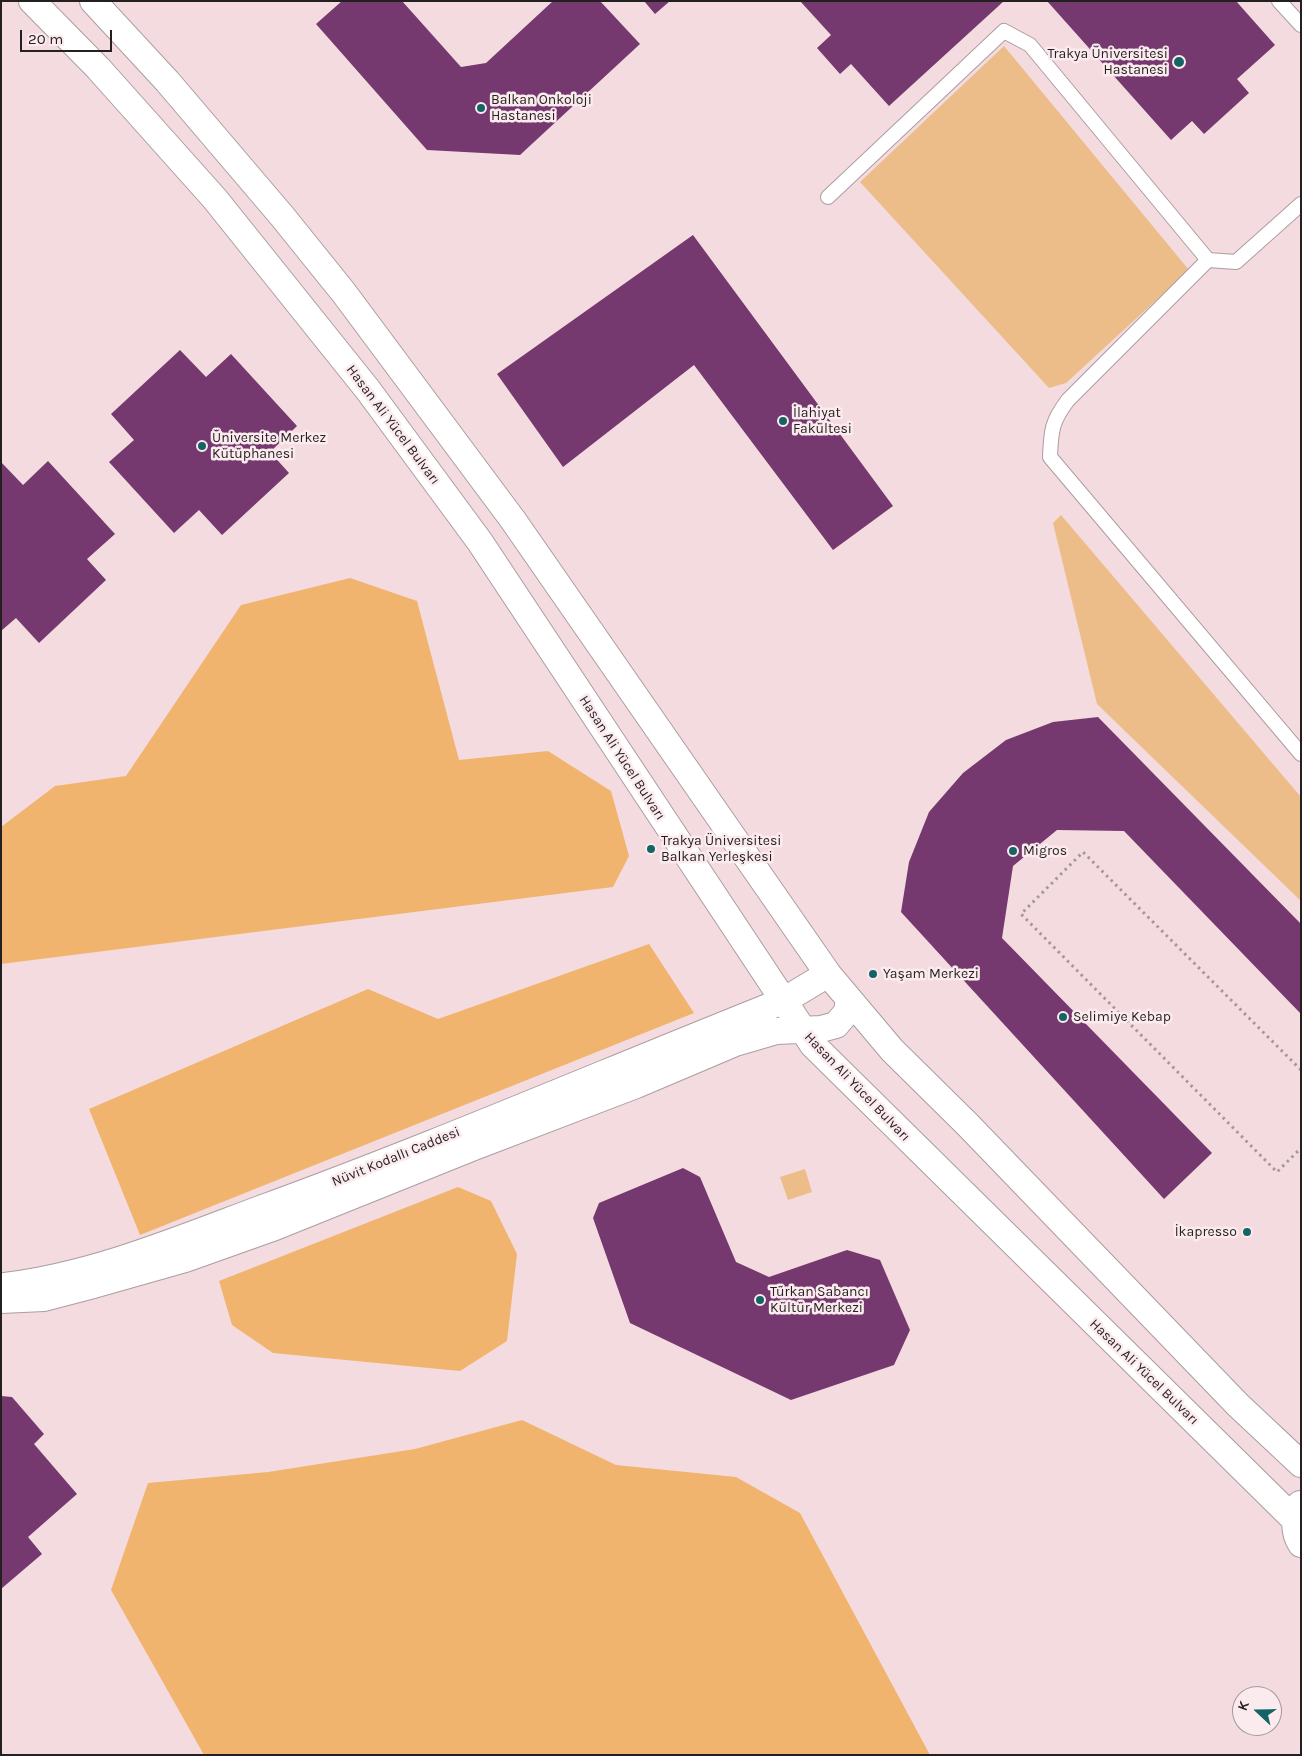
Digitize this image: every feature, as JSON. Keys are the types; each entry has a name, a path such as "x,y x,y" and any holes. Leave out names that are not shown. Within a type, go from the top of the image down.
{"street":[{"name":"Hasan Ali Yücel Bulvarı","path":"32,1 98,68 215,199 368,390 480,542 813,1045 1299,1523"},
{"path":"93,1 167,81 282,216 344,293 513,520 828,974 892,1050 968,1125 1238,1405 1301,1464"},
{"name":"Nüvit Kodallı Caddesi","path":"1,1286 70,1274 124,1259 304,1193 783,1001 828,974"},
{"path":"1,1300 44,1298 185,1259 275,1227 474,1147 636,1085 735,1043 776,1031 821,1029 836,1025 847,1012 849,998"}],"lane":[{"path":"1279,1 1301,25"},
{"path":"828,197 1004,31 1030,45 1208,260 1236,262 1301,204"},
{"path":"1208,260 1068,400 1056,415 1051,436 1050,457 1301,754"}],"path":[{"path":"1301,1070 1083,852 1021,914 1277,1172 1301,1148"}],"shaded area":[{"name":"Trakya Üniversitesi Balkan Yerleşkesi","path":"1,1 1301,1 1301,1755 1,1755"},
{"path":"1004,46 1189,270 1066,383 1049,388 860,182"},
{"path":"1061,515 1301,797 1301,901 1097,704 1053,523"},
{"path":"350,578 417,601 459,760 548,751 611,791 629,856 613,887 1,964 1,827 55,786 126,776 241,605"},
{"path":"649,944 694,1013 140,1235 89,1109 368,989 438,1019"},
{"path":"805,1169 812,1192 788,1200 780,1177"},
{"path":"458,1187 491,1201 517,1254 507,1341 460,1371 273,1353 232,1325 219,1281"},
{"path":"522,1420 616,1465 736,1477 800,1513 930,1755 204,1755 111,1590 148,1483 268,1472 415,1449"}],"building":[{"name":"Balkan Onkoloji Hastanesi","path":"342,1 402,1 461,67 486,63 553,1 600,1 640,44 520,155 427,150 316,24"},
{"path":"644,1 670,1 655,14"},
{"path":"800,1 1004,1 889,106 851,64 840,74 817,48 831,35"},
{"name":"Trakya Üniversitesi Hastanesi","path":"1047,1 1236,1 1275,45 1237,79 1249,93 1204,134 1192,121 1171,140"},
{"name":"İlahiyat Fakültesi","path":"693,235 893,506 833,550 694,365 563,467 497,374"},
{"name":"Üniversite Merkez Kütüphanesi","path":"180,350 206,377 231,354 297,426 270,452 289,473 222,535 199,510 174,533 109,462 134,440 111,414"},
{"path":"48,461 115,534 87,559 106,580 39,643 16,618 1,631 1,462 23,485"},
{"path":"1098,717 1301,924 1301,1014 1124,831 1057,830 1013,866 1002,938 1212,1153 1164,1199 901,912 909,862 929,812 963,773 1006,740 1053,722"},
{"name":"Türkan Sabancı Kültür Merkezi","path":"683,1168 700,1177 736,1262 769,1277 847,1250 880,1260 910,1330 894,1365 791,1400 630,1323 593,1218 599,1203"},
{"path":"1,1396 12,1397 44,1434 34,1444 77,1494 28,1537 42,1554 1,1589"}],"place":[{"name":"Trakya Üniversitesi Hastanesi","path":"1179,62"},
{"name":"Balkan Onkoloji Hastanesi","path":"481,108"},
{"name":"İlahiyat Fakültesi","path":"783,421"},
{"name":"Üniversite Merkez Kütüphanesi","path":"202,446"},
{"name":"Trakya Üniversitesi Balkan Yerleşkesi","path":"651,849"},
{"name":"Migros","path":"1013,851"},
{"name":"Yaşam Merkezi","path":"873,974"},
{"name":"Selimiye Kebap","path":"1063,1017"},
{"name":"İkapresso","path":"1247,1232"},
{"name":"Türkan Sabancı Kültür Merkezi","path":"760,1300"}]}
